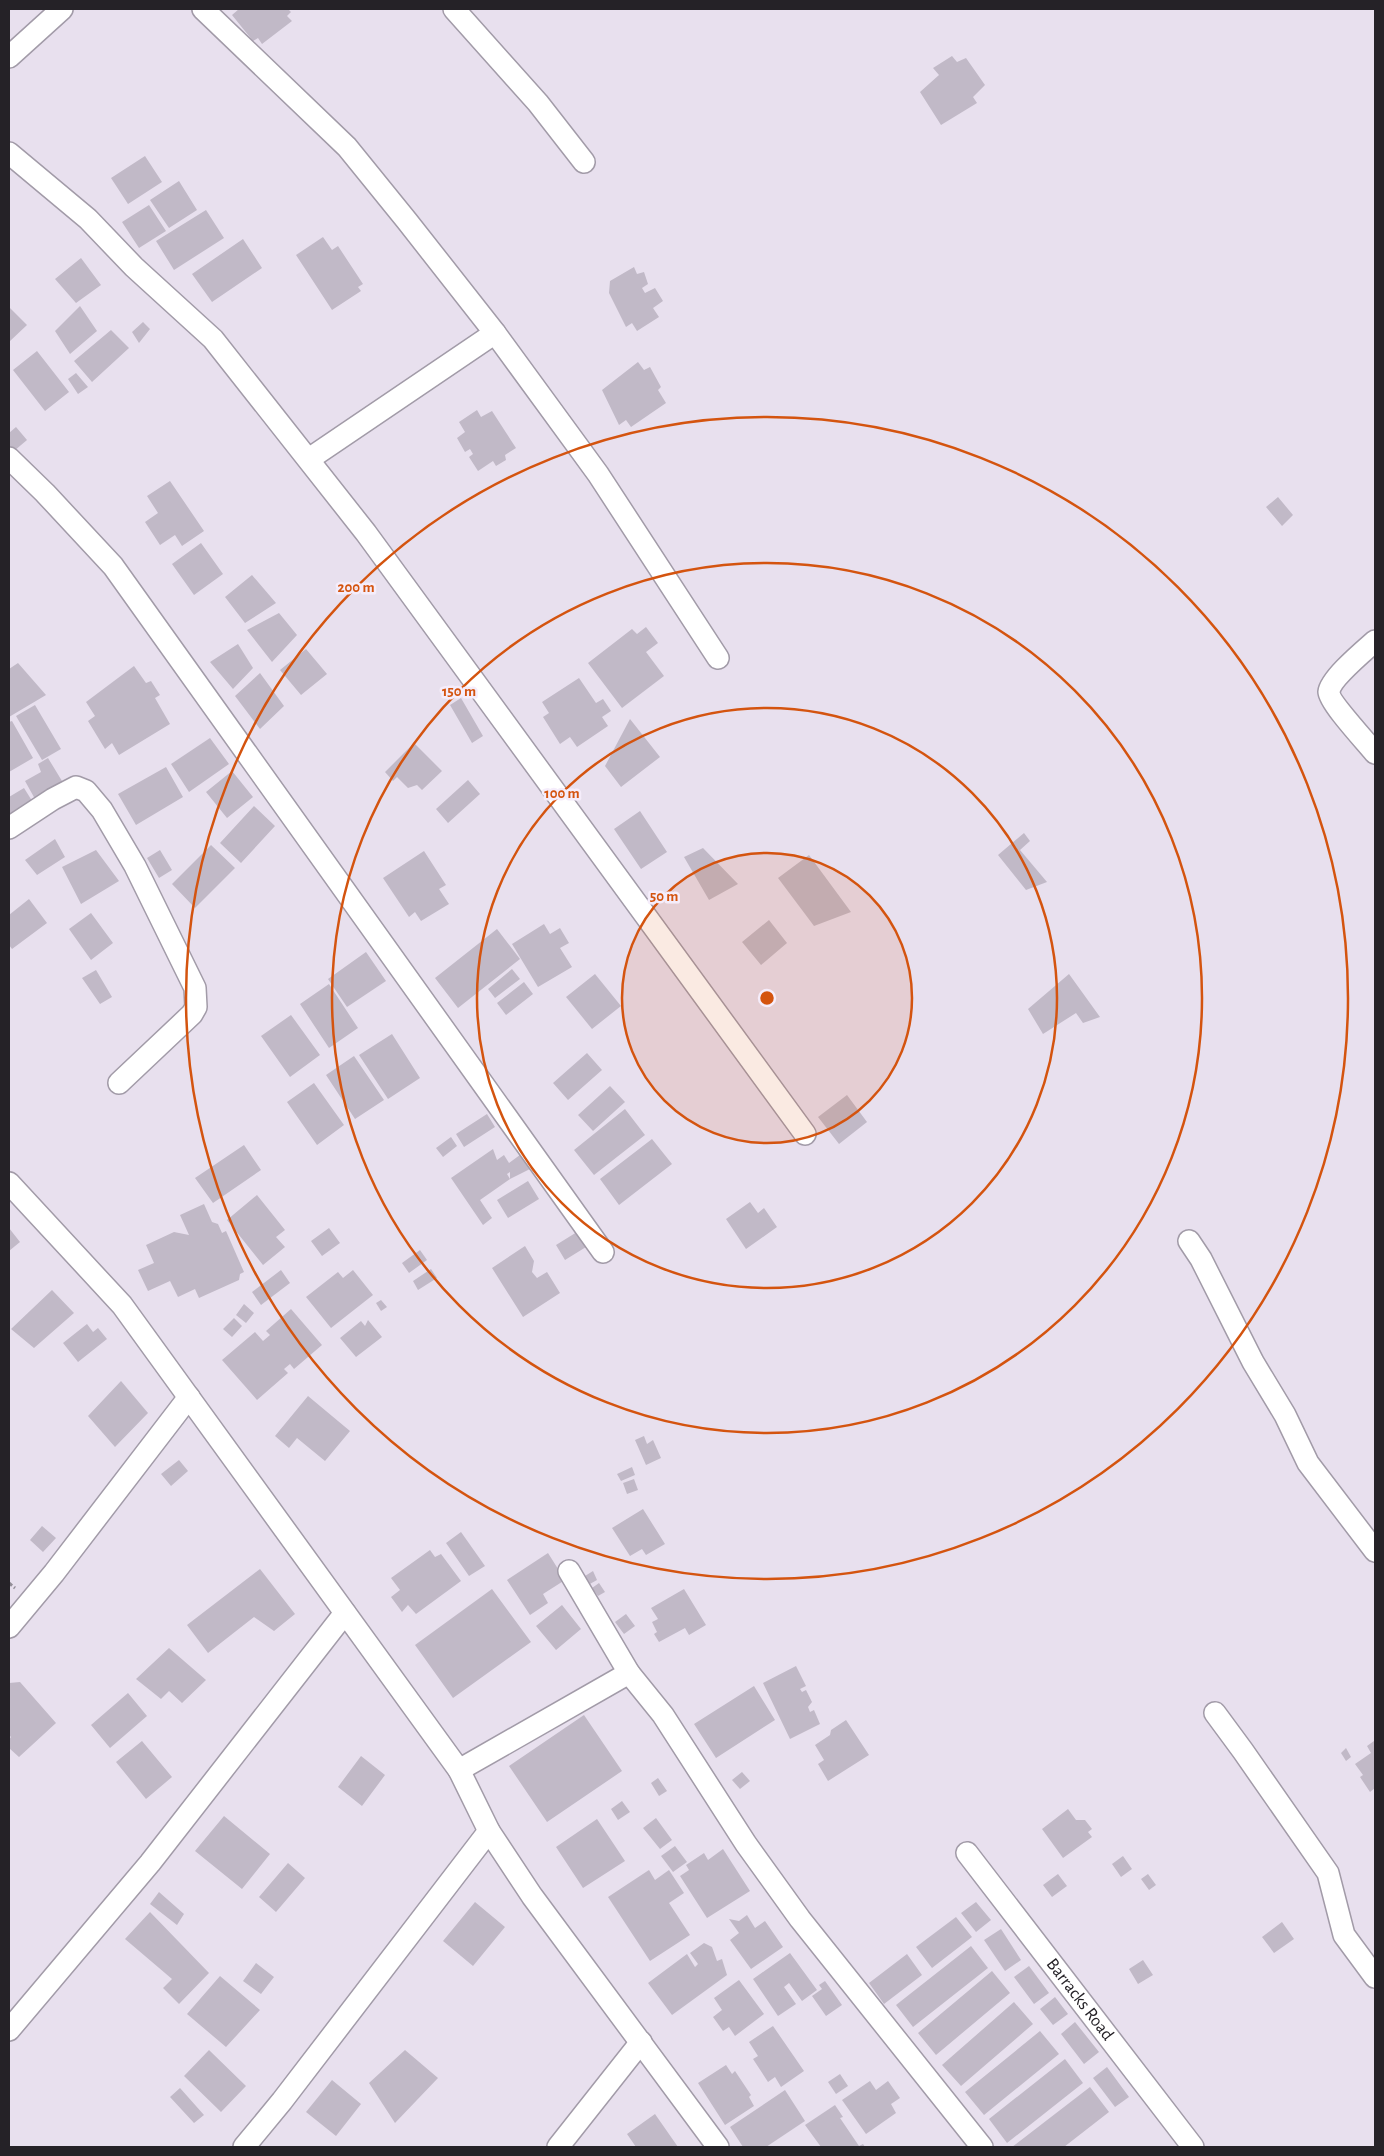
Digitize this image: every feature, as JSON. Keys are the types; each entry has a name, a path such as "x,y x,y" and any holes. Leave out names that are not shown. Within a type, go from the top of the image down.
{"street":[{"path":"9,57 62,9"},
{"path":"202,9 347,147 495,333 598,474 718,658"},
{"path":"454,9 538,103 584,162"},
{"path":"9,153 88,219 134,267 213,339 372,541 805,1134"},
{"path":"309,459 495,333"},
{"path":"9,458 45,493 113,566 603,1252"},
{"path":"1375,641 1335,680 1329,690 1330,695 1343,715 1375,753"},
{"path":"9,828 53,799 76,787 86,791 102,810 135,866 195,988 196,1007 192,1014 119,1083"},
{"path":"9,1183 122,1305 459,1770 489,1831 532,1896 718,2147"},
{"path":"1189,1241 1201,1259 1252,1362 1285,1415 1308,1462 1375,1551"},
{"path":"9,1627 54,1573 189,1397"},
{"path":"569,1571 629,1673 663,1715 746,1844 800,1919 982,2147"},
{"path":"9,2030 150,1863 345,1613"},
{"path":"459,1770 629,1673"},
{"path":"1215,1713 1243,1750 1328,1873 1344,1935 1375,1977"},
{"path":"244,2147 282,2101 489,1831"},
{"name":"Barracks Road","path":"967,1853 1193,2147"},
{"path":"558,2147 641,2042"}],"building":[{"path":"239,9 288,9 291,12 287,16 292,21 262,44 258,38 253,41 232,15"},
{"path":"952,56 957,62 966,58 985,85 973,97 977,103 941,125 920,92 939,75 933,68"},
{"path":"145,156 162,182 128,204 111,178"},
{"path":"179,181 197,210 169,228 150,200"},
{"path":"149,205 166,231 139,248 122,222"},
{"path":"206,210 224,238 174,270 156,241"},
{"path":"323,237 332,250 338,246 363,284 358,287 361,291 332,310 296,255"},
{"path":"243,239 262,268 212,302 192,274"},
{"path":"81,258 101,285 76,303 55,279"},
{"path":"634,267 637,274 644,272 648,284 642,288 645,293 655,288 663,301 653,308 659,317 637,331 632,323 626,327 609,293 610,281"},
{"path":"80,306 97,331 70,354 55,331"},
{"path":"9,307 27,325 9,342"},
{"path":"143,322 150,329 139,343 132,332"},
{"path":"111,330 129,348 92,382 74,361"},
{"path":"37,351 69,392 45,411 13,370"},
{"path":"638,362 644,370 650,367 661,387 658,390 666,403 631,427 626,420 619,425 602,390"},
{"path":"76,373 88,387 78,394 68,379"},
{"path":"477,410 481,417 492,411 516,448 505,455 506,460 496,466 493,461 478,471 469,457 473,454 470,449 465,452 457,438 465,432 459,422"},
{"path":"16,427 27,440 14,451 9,445 9,433"},
{"path":"170,481 204,531 182,546 175,535 160,545 145,522 158,513 147,496"},
{"path":"1278,497 1293,515 1282,526 1266,507"},
{"path":"201,543 223,574 194,595 172,564"},
{"path":"252,575 276,603 245,623 225,597"},
{"path":"279,613 297,635 272,662 247,630"},
{"path":"646,627 658,643 646,652 664,676 622,708 588,663 632,629 637,634"},
{"path":"238,644 253,668 233,689 210,662"},
{"path":"306,649 327,674 301,695 280,670"},
{"path":"18,663 46,695 9,717 9,669"},
{"path":"134,666 146,683 151,681 160,695 155,698 170,724 119,755 112,743 105,749 88,721 95,716 86,702"},
{"path":"260,673 284,706 260,729 235,696"},
{"path":"579,678 596,703 603,699 611,711 602,717 608,726 577,747 570,737 560,744 543,717 549,713 542,702"},
{"path":"461,698 483,736 472,743 450,705"},
{"path":"35,705 61,749 42,760 16,716"},
{"path":"630,719 660,757 621,787 605,766"},
{"path":"12,721 33,758 9,772 9,722"},
{"path":"210,738 229,764 189,792 171,764"},
{"path":"414,743 442,771 422,790 417,785 408,788 397,777 393,781 385,772"},
{"path":"48,758 62,781 35,799 25,781 41,772 38,764"},
{"path":"166,767 183,797 136,825 118,794"},
{"path":"232,771 253,797 227,818 206,792"},
{"path":"468,780 480,794 448,823 436,809"},
{"path":"24,788 34,804 9,819 9,797"},
{"path":"254,806 275,826 241,863 220,843"},
{"path":"640,811 667,852 641,869 614,829"},
{"path":"1024,833 1030,841 1020,850 1047,882 1026,890 998,855"},
{"path":"55,839 65,857 37,875 25,860"},
{"path":"211,845 235,868 195,908 172,884"},
{"path":"703,848 738,884 709,900 684,857"},
{"path":"96,850 119,881 81,904 62,867"},
{"path":"160,850 172,870 159,878 147,858"},
{"path":"424,851 446,885 439,889 449,904 421,921 415,912 409,917 383,878"},
{"path":"809,855 851,912 814,926 778,878"},
{"path":"29,899 47,923 12,949 9,945 9,915"},
{"path":"91,913 113,943 91,960 69,929"},
{"path":"769,920 787,943 761,965 742,942"},
{"path":"544,924 550,934 560,928 569,943 560,948 572,967 538,987 512,944"},
{"path":"497,929 520,959 458,1008 435,978"},
{"path":"366,952 386,981 347,1007 328,979"},
{"path":"512,969 520,979 495,998 488,989"},
{"path":"96,970 112,997 100,1004 82,978"},
{"path":"595,974 621,1006 592,1029 566,997"},
{"path":"1069,974 1100,1017 1083,1023 1076,1013 1043,1034 1028,1009"},
{"path":"524,982 533,994 506,1015 497,1003"},
{"path":"329,984 358,1028 329,1048 300,1004"},
{"path":"291,1015 320,1055 290,1077 261,1036"},
{"path":"392,1034 420,1078 388,1099 359,1055"},
{"path":"587,1053 602,1070 568,1100 553,1083"},
{"path":"354,1056 384,1100 355,1119 326,1075"},
{"path":"314,1083 344,1125 317,1145 287,1102"},
{"path":"610,1086 625,1102 593,1131 578,1115"},
{"path":"847,1095 867,1122 839,1144 818,1117"},
{"path":"625,1109 645,1135 594,1175 574,1150"},
{"path":"487,1114 495,1127 464,1147 456,1134"},
{"path":"451,1137 457,1146 443,1157 436,1148"},
{"path":"652,1139 672,1164 619,1205 600,1179"},
{"path":"244,1145 261,1170 213,1203 195,1178"},
{"path":"493,1149 497,1160 504,1155 509,1163 524,1152 532,1168 510,1179 480,1200 492,1218 483,1225 451,1178"},
{"path":"528,1181 539,1199 508,1218 497,1200"},
{"path":"257,1195 285,1230 276,1237 285,1247 263,1265 227,1220"},
{"path":"750,1202 758,1213 764,1208 777,1227 746,1249 726,1219"},
{"path":"204,1204 212,1222 218,1224 222,1233 226,1231 244,1272 240,1274 239,1280 199,1298 195,1289 178,1297 170,1281 148,1291 138,1270 154,1263 146,1245 174,1232 189,1235 180,1215"},
{"path":"9,1228 20,1242 9,1251"},
{"path":"329,1228 340,1243 322,1256 311,1241"},
{"path":"577,1232 586,1247 565,1260 556,1245"},
{"path":"525,1246 534,1261 532,1272 537,1278 547,1272 560,1293 523,1317 492,1268"},
{"path":"420,1250 427,1260 409,1273 402,1263"},
{"path":"431,1269 437,1278 418,1290 413,1281"},
{"path":"281,1270 290,1283 261,1305 252,1292"},
{"path":"353,1270 373,1295 331,1328 306,1297 338,1272 343,1278"},
{"path":"52,1290 74,1313 34,1348 11,1329"},
{"path":"381,1300 387,1307 381,1311 376,1303"},
{"path":"244,1304 254,1313 246,1323 236,1315"},
{"path":"291,1309 322,1345 294,1369 290,1364 284,1369 288,1373 257,1400 222,1360 255,1332 263,1341 270,1335 266,1331"},
{"path":"234,1318 242,1326 232,1337 223,1329"},
{"path":"368,1320 382,1337 356,1357 340,1338 361,1321 365,1326"},
{"path":"87,1324 93,1332 98,1328 107,1339 78,1362 63,1343"},
{"path":"121,1381 148,1413 115,1447 88,1416"},
{"path":"308,1396 350,1431 325,1461 297,1438 289,1448 275,1436"},
{"path":"644,1436 647,1444 653,1440 661,1458 646,1465 635,1440"},
{"path":"179,1460 188,1471 171,1486 161,1474"},
{"path":"632,1467 635,1475 621,1481 617,1474"},
{"path":"634,1479 638,1490 627,1494 623,1483"},
{"path":"643,1509 665,1544 646,1555 642,1549 630,1556 612,1528"},
{"path":"42,1526 56,1538 43,1552 30,1540"},
{"path":"461,1532 485,1566 469,1576 446,1543"},
{"path":"430,1550 435,1557 441,1554 461,1581 416,1614 408,1605 402,1612 391,1597 400,1590 391,1578"},
{"path":"548,1553 565,1580 543,1594 548,1603 530,1615 507,1580"},
{"path":"260,1569 295,1614 274,1631 254,1617 208,1653 187,1625"},
{"path":"593,1571 597,1580 588,1585 585,1576"},
{"path":"599,1583 605,1592 598,1596 592,1588"},
{"path":"492,1589 531,1642 453,1698 415,1645"},
{"path":"684,1589 706,1625 689,1635 685,1628 659,1642 654,1634 657,1632 652,1622 658,1619 651,1608"},
{"path":"562,1605 581,1629 556,1650 536,1626"},
{"path":"626,1614 635,1626 624,1634 615,1622"},
{"path":"169,1648 206,1680 182,1703 169,1691 161,1699 136,1679"},
{"path":"796,1666 806,1686 800,1689 802,1692 806,1690 812,1702 808,1707 810,1712 814,1710 820,1724 790,1739 763,1683"},
{"path":"20,1682 56,1723 19,1757 9,1748 11,1737 9,1735 9,1683"},
{"path":"754,1686 775,1720 716,1758 694,1724"},
{"path":"128,1693 147,1716 110,1748 91,1725"},
{"path":"584,1715 622,1771 547,1822 509,1766"},
{"path":"846,1720 869,1755 828,1781 818,1764 824,1760 815,1745 830,1735 831,1730"},
{"path":"142,1741 172,1777 146,1799 116,1762"},
{"path":"1374,1741 1375,1788 1370,1792 1360,1777 1363,1775 1355,1764 1371,1753 1367,1746"},
{"path":"1346,1748 1351,1757 1346,1761 1341,1753"},
{"path":"361,1756 385,1775 362,1806 338,1787"},
{"path":"742,1772 750,1781 740,1789 732,1780"},
{"path":"658,1778 667,1791 659,1796 651,1783"},
{"path":"622,1801 630,1812 618,1820 611,1809"},
{"path":"1068,1809 1076,1820 1085,1820 1092,1829 1088,1832 1092,1837 1063,1858 1042,1829"},
{"path":"224,1816 270,1854 242,1889 195,1851"},
{"path":"656,1818 672,1840 660,1849 643,1828"},
{"path":"597,1819 625,1861 583,1888 556,1847"},
{"path":"675,1846 687,1862 673,1872 661,1856"},
{"path":"723,1849 750,1891 707,1918 680,1876 689,1870 686,1865 704,1853 708,1860"},
{"path":"1123,1856 1132,1869 1121,1877 1112,1864"},
{"path":"288,1863 305,1878 276,1912 259,1897"},
{"path":"649,1870 655,1880 669,1870 684,1893 669,1903 690,1935 650,1961 608,1897"},
{"path":"1058,1874 1067,1886 1052,1897 1043,1885"},
{"path":"1148,1874 1156,1885 1149,1890 1141,1879"},
{"path":"159,1892 184,1914 177,1925 150,1904"},
{"path":"475,1902 505,1927 473,1966 443,1941"},
{"path":"976,1902 991,1920 976,1932 961,1913"},
{"path":"150,1912 209,1973 179,2004 163,1988 172,1979 125,1939"},
{"path":"747,1915 755,1928 765,1921 783,1947 751,1969 730,1940 739,1933 729,1919 739,1921"},
{"path":"956,1917 972,1937 932,1968 916,1947"},
{"path":"1282,1922 1294,1939 1274,1953 1262,1937"},
{"path":"1001,1929 1021,1960 1005,1971 984,1940"},
{"path":"704,1943 712,1947 717,1961 722,1959 727,1975 672,2015 648,1983 687,1954 695,1967 698,1964 690,1953"},
{"path":"971,1946 988,1968 913,2027 896,2005"},
{"path":"790,1953 817,1990 802,2001 789,1983 784,1987 796,2004 778,2016 753,1979"},
{"path":"907,1954 922,1975 884,2004 869,1983"},
{"path":"1143,1960 1153,1975 1138,1984 1129,1969"},
{"path":"256,1963 274,1977 261,1994 243,1981"},
{"path":"1029,1966 1049,1993 1034,2004 1014,1977"},
{"path":"992,1971 1010,1993 936,2055 918,2033"},
{"path":"220,1976 260,2010 226,2047 187,2014"},
{"path":"739,1980 764,2014 735,2036 729,2027 723,2031 713,2017 722,2010 714,1998"},
{"path":"825,1981 842,2005 826,2016 812,1996 822,1989 819,1985"},
{"path":"1055,1997 1068,2014 1053,2025 1040,2009"},
{"path":"1014,2002 1033,2024 961,2086 942,2065"},
{"path":"1075,2022 1099,2052 1084,2064 1061,2034"},
{"path":"773,2026 804,2071 781,2087 775,2077 768,2082 753,2059 758,2056 749,2042"},
{"path":"1040,2031 1059,2054 984,2115 965,2092"},
{"path":"209,2050 246,2086 221,2112 184,2076"},
{"path":"405,2050 438,2078 395,2123 369,2083"},
{"path":"1065,2059 1083,2083 1007,2143 989,2119"},
{"path":"726,2065 732,2074 735,2071 751,2095 749,2097 754,2106 725,2125 698,2083"},
{"path":"1107,2067 1129,2097 1115,2107 1093,2078"},
{"path":"840,2074 848,2086 836,2094 828,2082"},
{"path":"332,2080 361,2104 336,2136 306,2112"},
{"path":"870,2081 876,2090 888,2081 900,2098 891,2104 896,2113 866,2134 842,2100"},
{"path":"1090,2087 1109,2112 1064,2147 1012,2147"},
{"path":"180,2088 204,2115 194,2123 170,2097"},
{"path":"785,2090 805,2121 766,2147 743,2147 730,2127"},
{"path":"835,2105 843,2117 840,2118 859,2146 863,2144 865,2147 821,2147 805,2125"},
{"path":"655,2114 678,2147 636,2147 627,2134"}]}
